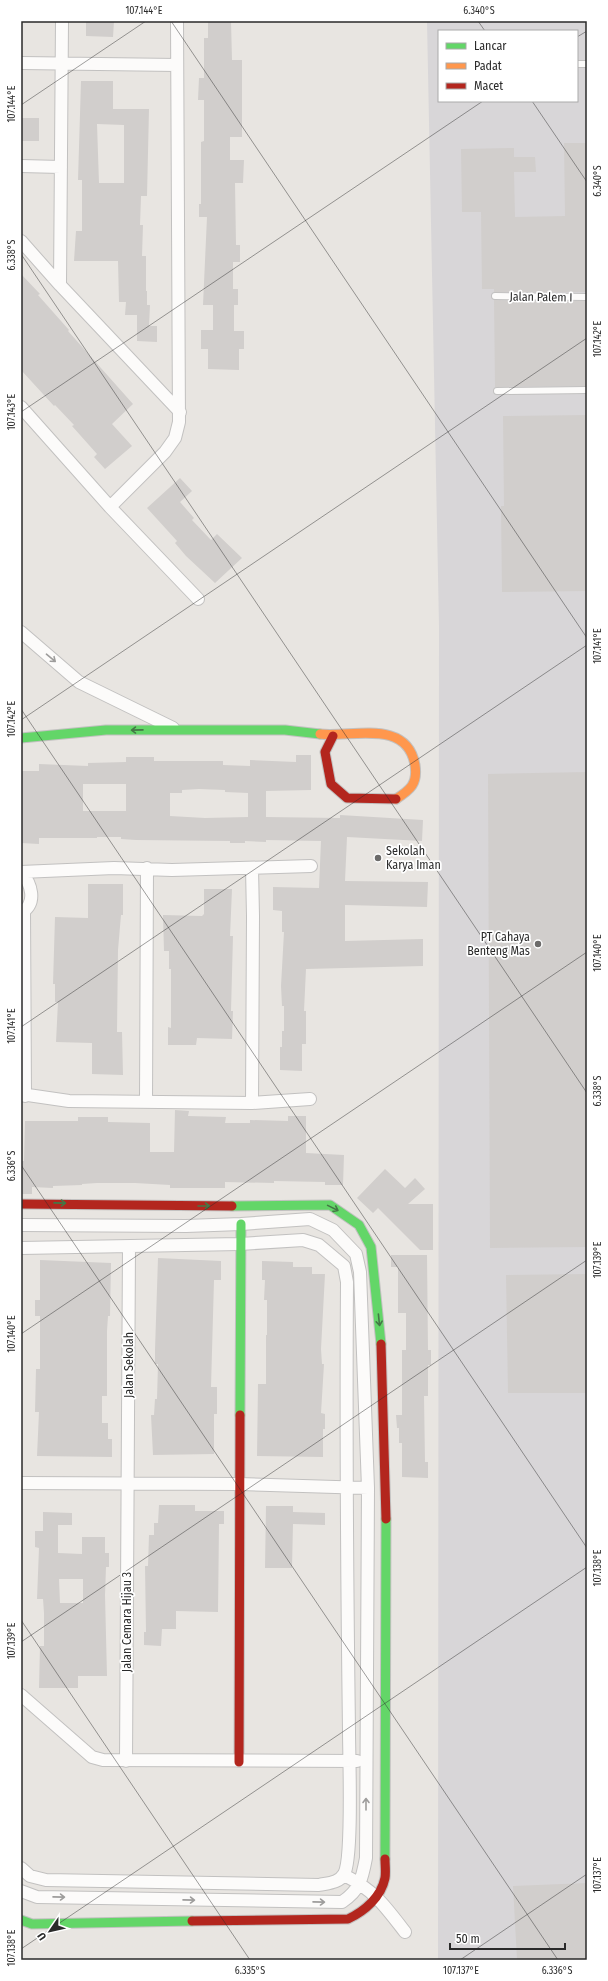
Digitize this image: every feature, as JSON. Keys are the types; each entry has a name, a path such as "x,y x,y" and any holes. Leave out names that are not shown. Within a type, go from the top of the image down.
{"street":[{"path":"60,285 62,21"},
{"path":"110,507 165,452 175,438 180,412 177,21"},
{"path":"21,62 177,65"},
{"path":"21,166 61,167"},
{"path":"21,241 60,285 180,412"},
{"path":"21,407 110,507 198,599"},
{"path":"21,632 79,682 176,729"},
{"path":"21,738 106,730 176,729 285,730 333,736 355,732 384,734 406,744 412,754 416,774 411,789 394,800 348,798 331,784 325,752 333,736"},
{"path":"310,1099 252,1103 69,1101 23,1095 22,912 30,902 32,891 28,880 21,872 147,868 172,870 311,866"},
{"path":"146,1102 147,868"},
{"path":"252,868 252,1103"},
{"path":"21,1204 188,1206 330,1205 359,1225 371,1247 382,1353 386,1542 384,1609 385,1878 377,1896 362,1913 348,1919 32,1924 21,1920"},
{"path":"186,1226 188,1206"},
{"path":"21,1225 186,1226 310,1219 333,1230 356,1254 360,1272 368,1488 366,1608 366,1858 361,1883 351,1896 342,1902 37,1897 21,1891"},
{"path":"239,1762 241,1224"},
{"path":"21,1248 240,1244 303,1240 319,1245 344,1266 347,1282 346,1487 349,1761 348,1856 344,1875 335,1882 319,1885 46,1880 30,1876 21,1868"},
{"name":"Jalan Sekolah","path":"128,1483 129,1247"},
{"path":"364,1352 382,1353"},
{"path":"21,1483 239,1484 368,1488"},
{"name":"Jalan Cemara Hijau 3","path":"126,1761 128,1483"},
{"path":"366,1608 384,1609"},
{"path":"21,1695 92,1757 103,1760 239,1762 366,1761"},
{"path":"344,1875 361,1883 377,1896 405,1932"}],"lane":[{"name":"Jalan Palem I","path":"495,296 587,297"},
{"path":"498,391 587,390"}],"shaded area":[{"path":"427,21 587,21 587,1960 438,1960 439,626"}],"building":[{"path":"86,21 114,21 113,37 86,36"},
{"path":"208,21 231,21 232,60 242,60 242,137 230,137 230,160 244,160 243,183 235,183 236,245 240,245 240,262 233,262 233,289 238,289 238,305 234,305 234,331 244,331 244,349 239,349 239,370 208,369 208,349 201,349 201,330 213,330 213,305 203,305 207,217 199,217 199,204 201,204 201,142 204,141 204,100 198,100 199,78 204,78 204,38 208,38"},
{"path":"81,81 113,81 113,109 149,109 147,196 141,196 140,225 143,225 142,256 146,256 147,305 150,305 149,326 157,326 157,342 137,341 137,315 125,315 126,302 119,302 118,261 74,261 76,231 82,231 82,180 78,180","holes":["97,124 124,125 124,183 99,183"]},
{"path":"21,118 39,118 39,141 21,141"},
{"path":"564,143 587,143 587,292 494,292 494,289 482,289 481,212 462,212 461,149 514,148 514,157 535,157 536,172 514,172 515,217 565,216"},
{"path":"21,274 40,294 38,295 69,330 68,331 133,404 112,424 132,446 105,469 94,457 97,454 72,426 74,425 55,405 54,406 21,370"},
{"path":"494,300 587,301 587,386 495,387"},
{"path":"587,415 587,591 502,592 501,506 504,506 503,416"},
{"path":"180,478 192,491 180,502 194,518 192,520 211,540 217,534 242,558 215,583 186,556 175,543 177,541 147,508"},
{"path":"296,755 311,755 311,790 266,791 266,817 340,818 340,815 423,820 422,841 347,837 345,881 428,882 427,907 345,905 345,941 423,939 423,966 306,969 304,1011 306,1011 306,1044 302,1044 302,1071 280,1070 280,1047 282,1047 282,1031 284,1031 284,1006 282,1006 281,986 284,932 282,932 282,911 273,910 273,887 319,888 321,841 266,840 266,842 245,841 245,843 230,843 230,841 136,840 121,839 121,837 97,837 39,838 39,844 21,843 21,771 39,771 39,764 88,766 88,763 126,762 126,757 154,757 154,761 223,761 223,765 250,766 250,760 296,762","holes":["83,784 126,784 126,811 83,811","199,789 248,793 248,817 205,818 170,816 170,793 182,793 182,790"]},
{"name":"PT Cahaya Benteng Mas","path":"587,772 587,1247 490,1248 488,774"},
{"path":"88,884 123,884 123,915 121,915 118,950 117,1032 122,1032 123,1075 92,1074 92,1043 56,1042 58,1002 55,1002 55,984 53,984 55,917 88,918"},
{"path":"204,889 232,889 230,936 233,936 231,1011 233,1011 232,1039 197,1038 196,1045 168,1045 168,1027 171,1028 171,969 169,969 169,951 164,951 163,915 202,916 204,914"},
{"path":"175,1110 189,1111 188,1116 226,1117 225,1123 250,1123 250,1120 288,1121 288,1116 306,1116 306,1153 344,1155 343,1185 325,1185 325,1182 274,1181 274,1183 225,1182 225,1188 170,1188 170,1185 97,1183 53,1186 53,1188 32,1187 32,1194 21,1194 21,1161 24,1161 25,1121 78,1121 78,1117 108,1117 108,1122 150,1123 150,1152 174,1152"},
{"path":"385,1169 405,1188 415,1178 425,1189 408,1204 433,1204 433,1250 420,1250 378,1208 373,1213 357,1198"},
{"path":"391,1255 427,1255 428,1350 431,1350 431,1365 428,1365 428,1396 424,1396 425,1462 428,1462 428,1478 402,1477 402,1443 399,1443 399,1428 397,1428 396,1415 402,1415 402,1350 406,1350 406,1313 398,1313 398,1267 391,1267"},
{"path":"158,1258 221,1261 221,1280 214,1280 211,1387 217,1387 217,1414 214,1414 214,1454 153,1455 151,1415 154,1415 155,1399 157,1399 158,1364 155,1364 155,1350"},
{"path":"40,1260 111,1263 110,1316 108,1316 107,1331 107,1396 102,1396 102,1423 108,1423 108,1439 112,1439 112,1457 37,1456 39,1412 35,1412 36,1369 40,1369 40,1316 35,1316 35,1300 40,1300"},
{"path":"262,1261 293,1262 293,1267 312,1267 312,1274 325,1274 321,1349 322,1364 324,1364 321,1413 325,1414 325,1429 323,1429 323,1457 257,1456 258,1384 266,1384 267,1300 264,1300 265,1280 262,1280"},
{"path":"587,1274 587,1393 508,1393 506,1275"},
{"path":"159,1505 195,1505 195,1511 224,1511 224,1524 219,1524 218,1612 176,1611 176,1629 162,1629 161,1646 144,1645 144,1632 146,1632 145,1566 148,1566 149,1535 154,1535 154,1523 158,1523"},
{"path":"266,1506 293,1506 293,1512 325,1513 325,1525 293,1524 292,1568 265,1568"},
{"path":"43,1512 72,1513 72,1525 58,1525 58,1553 82,1554 82,1537 105,1537 105,1553 109,1553 109,1567 106,1567 105,1595 107,1676 78,1676 78,1688 39,1688 40,1646 44,1646 44,1613 43,1599 37,1599 39,1548 35,1547 35,1531 43,1531","holes":["59,1579 83,1579 83,1603 60,1603"]},
{"path":"587,1883 587,1960 517,1960 513,1886"}],"traffic: fast":[{"path":"21,738 106,730 285,730 320,734"},
{"path":"232,1206 330,1205 359,1225 371,1247 381,1344"},
{"path":"240,1415 241,1224"},
{"path":"385,1859 386,1519"},
{"path":"21,1920 32,1924 192,1921"}],"traffic: slow":[{"path":"320,734 333,735 376,733 390,736 401,741 410,750 416,772 412,786 396,799"}],"traffic: jam":[{"path":"333,736 325,752 331,784 347,798 396,799"},
{"path":"21,1204 232,1206"},
{"path":"381,1344 386,1519"},
{"path":"239,1762 240,1415"},
{"path":"192,1921 348,1919 366,1908 380,1891 385,1878 385,1859"}],"place":[{"name":"Sekolah Karya Iman","path":"378,858"},
{"name":"PT Cahaya Benteng Mas","path":"538,944"}]}
